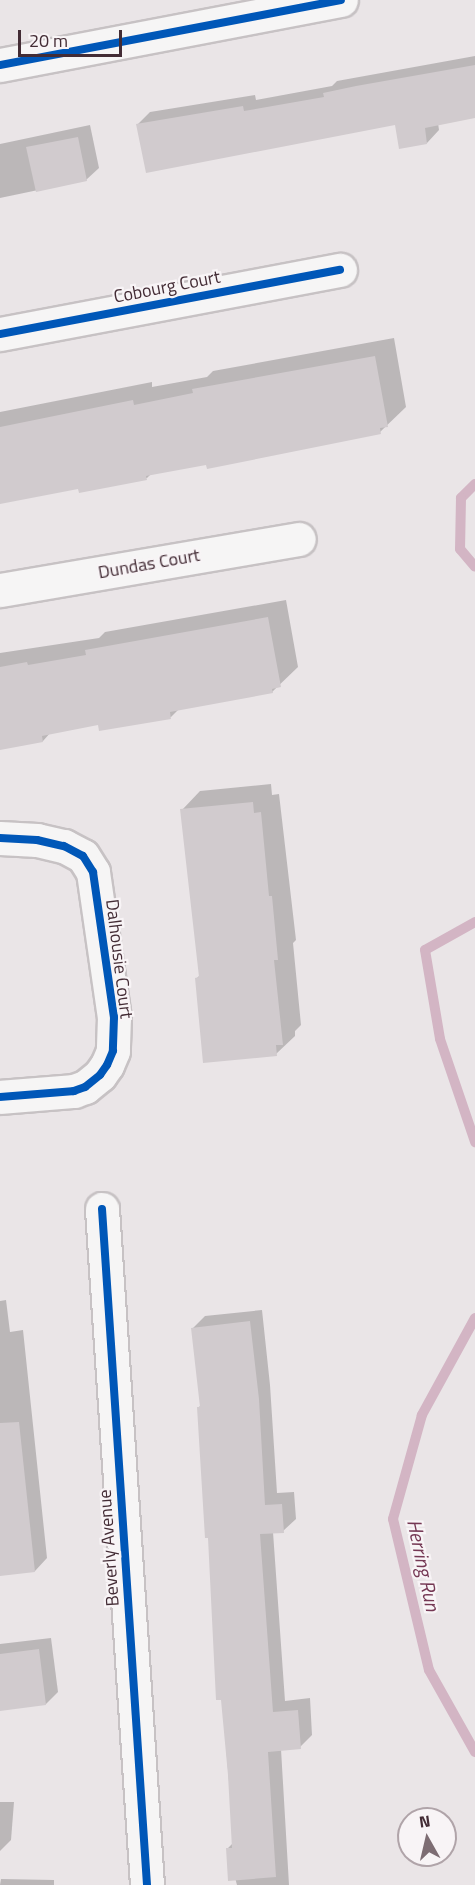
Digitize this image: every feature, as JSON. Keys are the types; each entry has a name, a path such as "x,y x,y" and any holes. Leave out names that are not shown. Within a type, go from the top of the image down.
{"street":[{"path":"0,65 342,0"},
{"name":"Cobourg Court","path":"0,333 340,270"},
{"name":"Dundas Court","path":"0,590 299,538"},
{"name":"Dalhousie Court","path":"0,1097 74,1091 85,1087 100,1075 113,1051 114,1017 93,872 83,856 64,846 3,838"},
{"name":"Beverly Avenue","path":"102,1209 147,1885"}],"building":[{"path":"475,65 475,118 425,128 427,144 399,149 395,125 146,173 136,124 243,106 244,111 324,97 323,93 356,86"},
{"path":"78,137 87,181 36,192 26,147"},
{"path":"375,356 388,427 380,428 381,434 207,469 206,465 146,476 147,480 79,493 78,489 0,504 0,427 133,400 134,405 193,393 192,389"},
{"path":"268,617 281,687 272,689 273,693 170,712 171,719 99,731 98,725 42,736 43,742 0,750 0,667 27,662 28,665 86,655 85,650"},
{"path":"253,802 254,813 261,812 269,896 272,896 278,960 274,960 283,1045 276,1045 277,1056 203,1063 195,978 199,977 180,809"},
{"path":"250,1321 259,1399 265,1505 282,1504 284,1533 260,1534 273,1712 298,1710 301,1749 268,1752 276,1877 228,1881 226,1848 232,1848 228,1775 221,1700 216,1700 208,1538 205,1538 197,1407 200,1407 191,1328"},
{"path":"19,1422 35,1572 0,1576 0,1423"},
{"path":"39,1649 46,1705 0,1711 0,1654"}],"waterway":[{"name":"Herring Run","path":"475,484 461,498 460,549 475,567"},
{"name":"Herring Run","path":"475,922 425,950 440,1039 475,1142"},
{"name":"Herring Run","path":"475,1318 422,1415 393,1519 429,1670 475,1752"}],"cycle path":[{"path":"0,65 341,0"},
{"path":"0,334 340,270"},
{"path":"0,838 37,840 64,846 83,856 93,872 114,1017 113,1051 100,1075 85,1087 74,1091 0,1097"},
{"path":"102,1209 147,1885"}]}
